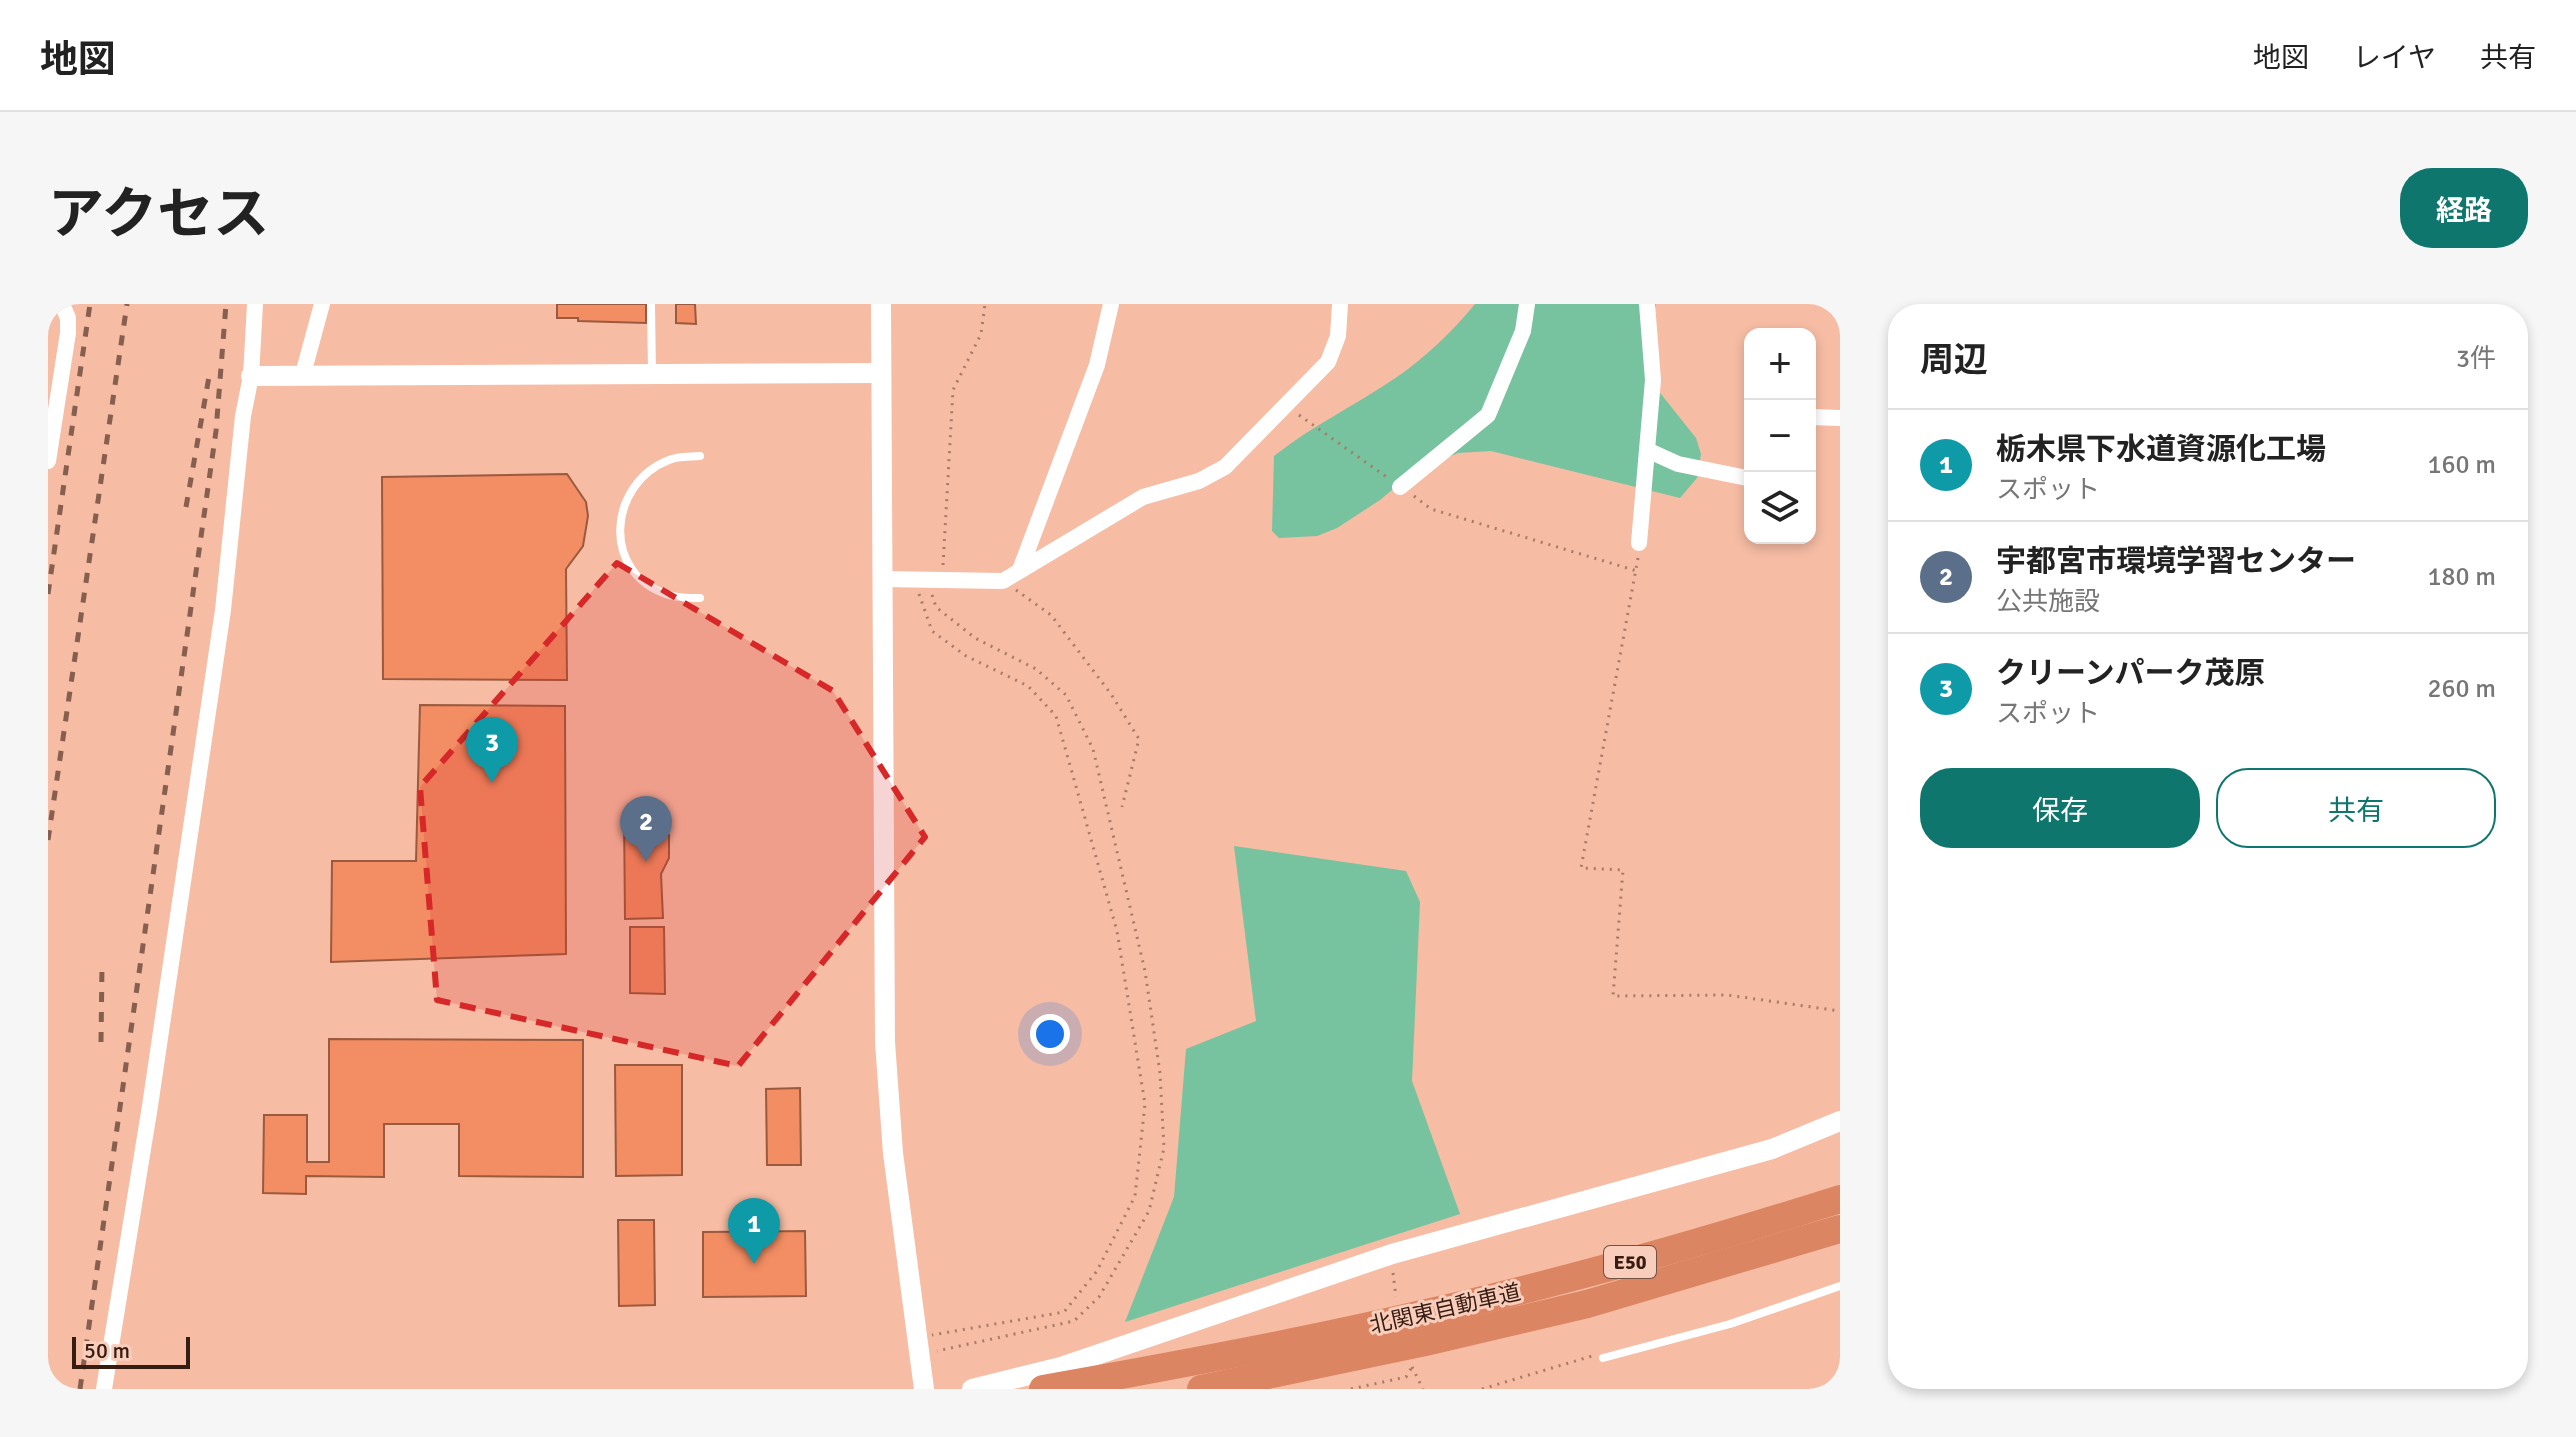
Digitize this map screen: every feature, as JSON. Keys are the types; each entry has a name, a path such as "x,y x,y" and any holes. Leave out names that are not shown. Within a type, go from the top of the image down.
{"highway":[{"name":"北関東自動車道","path":"1043,1389 1173,1366 1418,1341 1584,1275 1840,1199"},
{"name":"北関東自動車道","path":"1201,1389 1587,1304 1840,1229"}],"street":[{"path":"48,461 53,387 68,333 68,318 62,304"},
{"path":"104,1389 150,1106 223,610 243,416 251,376 255,304"},
{"path":"303,374 322,304"},
{"path":"881,304 885,1042 893,1153 924,1389"},
{"path":"1020,570 1097,365 1111,304"},
{"path":"882,579 1003,581 1143,497 1199,481 1225,467 1328,362 1338,336 1340,304"},
{"path":"1400,487 1488,415 1523,331 1527,304"},
{"path":"1639,543 1653,380 1647,304"},
{"path":"251,376 881,373"},
{"path":"1816,417 1840,418"},
{"path":"1647,450 1678,464 1744,477"},
{"path":"972,1389 1061,1367 1392,1254 1772,1149 1840,1121"}],"lane":[{"path":"651,304 652,374"},
{"path":"700,456 672,458 648,472 627,495 619,526 626,557 643,580 669,595 700,598"},
{"path":"1603,1358 1730,1324 1840,1286"}],"path":[{"path":"918,1346 1064,1312 1097,1271 1135,1196 1145,1104 1117,931 1056,716 1028,686 966,656 932,631 928,580 953,390 981,334 985,304"},
{"path":"1284,404 1431,509 1637,571 1581,868 1623,870 1613,996 1727,995 1840,1011"},
{"path":"918,1346 1074,1321 1099,1297 1149,1211 1164,1148 1160,1073 1145,971 1093,749 1066,695 1036,669 975,638 936,607 928,580"},
{"path":"1003,581 1051,615 1111,694 1139,739 1122,807"},
{"path":"1418,1341 1423,1389"},
{"path":"1482,1389 1596,1354 1603,1358"}],"highlighted area":[{"path":"617,563 833,691 925,837 738,1066 437,1000 420,787"}],"green space":[{"path":"1475,304 1656,304 1647,347 1649,379 1696,438 1701,454 1697,478 1680,498 1491,451 1458,453 1415,471 1380,500 1337,528 1317,536 1279,538 1272,531 1274,456 1405,371 1457,325"},
{"path":"1234,846 1406,871 1420,902 1412,1081 1460,1214 1125,1322 1174,1197 1186,1049 1256,1021"}],"building":[{"path":"557,304 646,304 646,323 557,318"},
{"path":"676,304 695,304 696,324 676,323"},
{"path":"567,474 586,502 588,516 583,546 566,569 567,680 383,679 382,477"},
{"path":"420,705 565,706 566,954 331,962 332,861 416,861"},
{"path":"624,811 653,811 669,835 669,858 661,874 663,918 625,919"},
{"path":"630,927 664,927 665,994 630,993"},
{"path":"329,1039 583,1040 583,1177 459,1176 459,1124 384,1124 384,1177 306,1176 306,1194 263,1193 264,1115 307,1115 307,1162 329,1162"},
{"path":"615,1065 682,1065 682,1175 616,1176"},
{"path":"800,1088 801,1165 767,1165 766,1089"},
{"path":"618,1220 654,1220 655,1305 619,1306"},
{"path":"805,1231 806,1296 703,1297 703,1232"}],"railway":[{"path":"48,594 90,304"},
{"path":"48,840 127,304"},
{"path":"80,1389 216,431 226,304"},
{"path":"186,507 210,371"},
{"path":"101,1042 102,965"}],"place":[{"name":"クリーンパーク茂原","path":"492,783"},
{"name":"宇都宮市環境学習センター","path":"646,862"},
{"name":"栃木県下水道資源化工場","path":"754,1264"}]}
